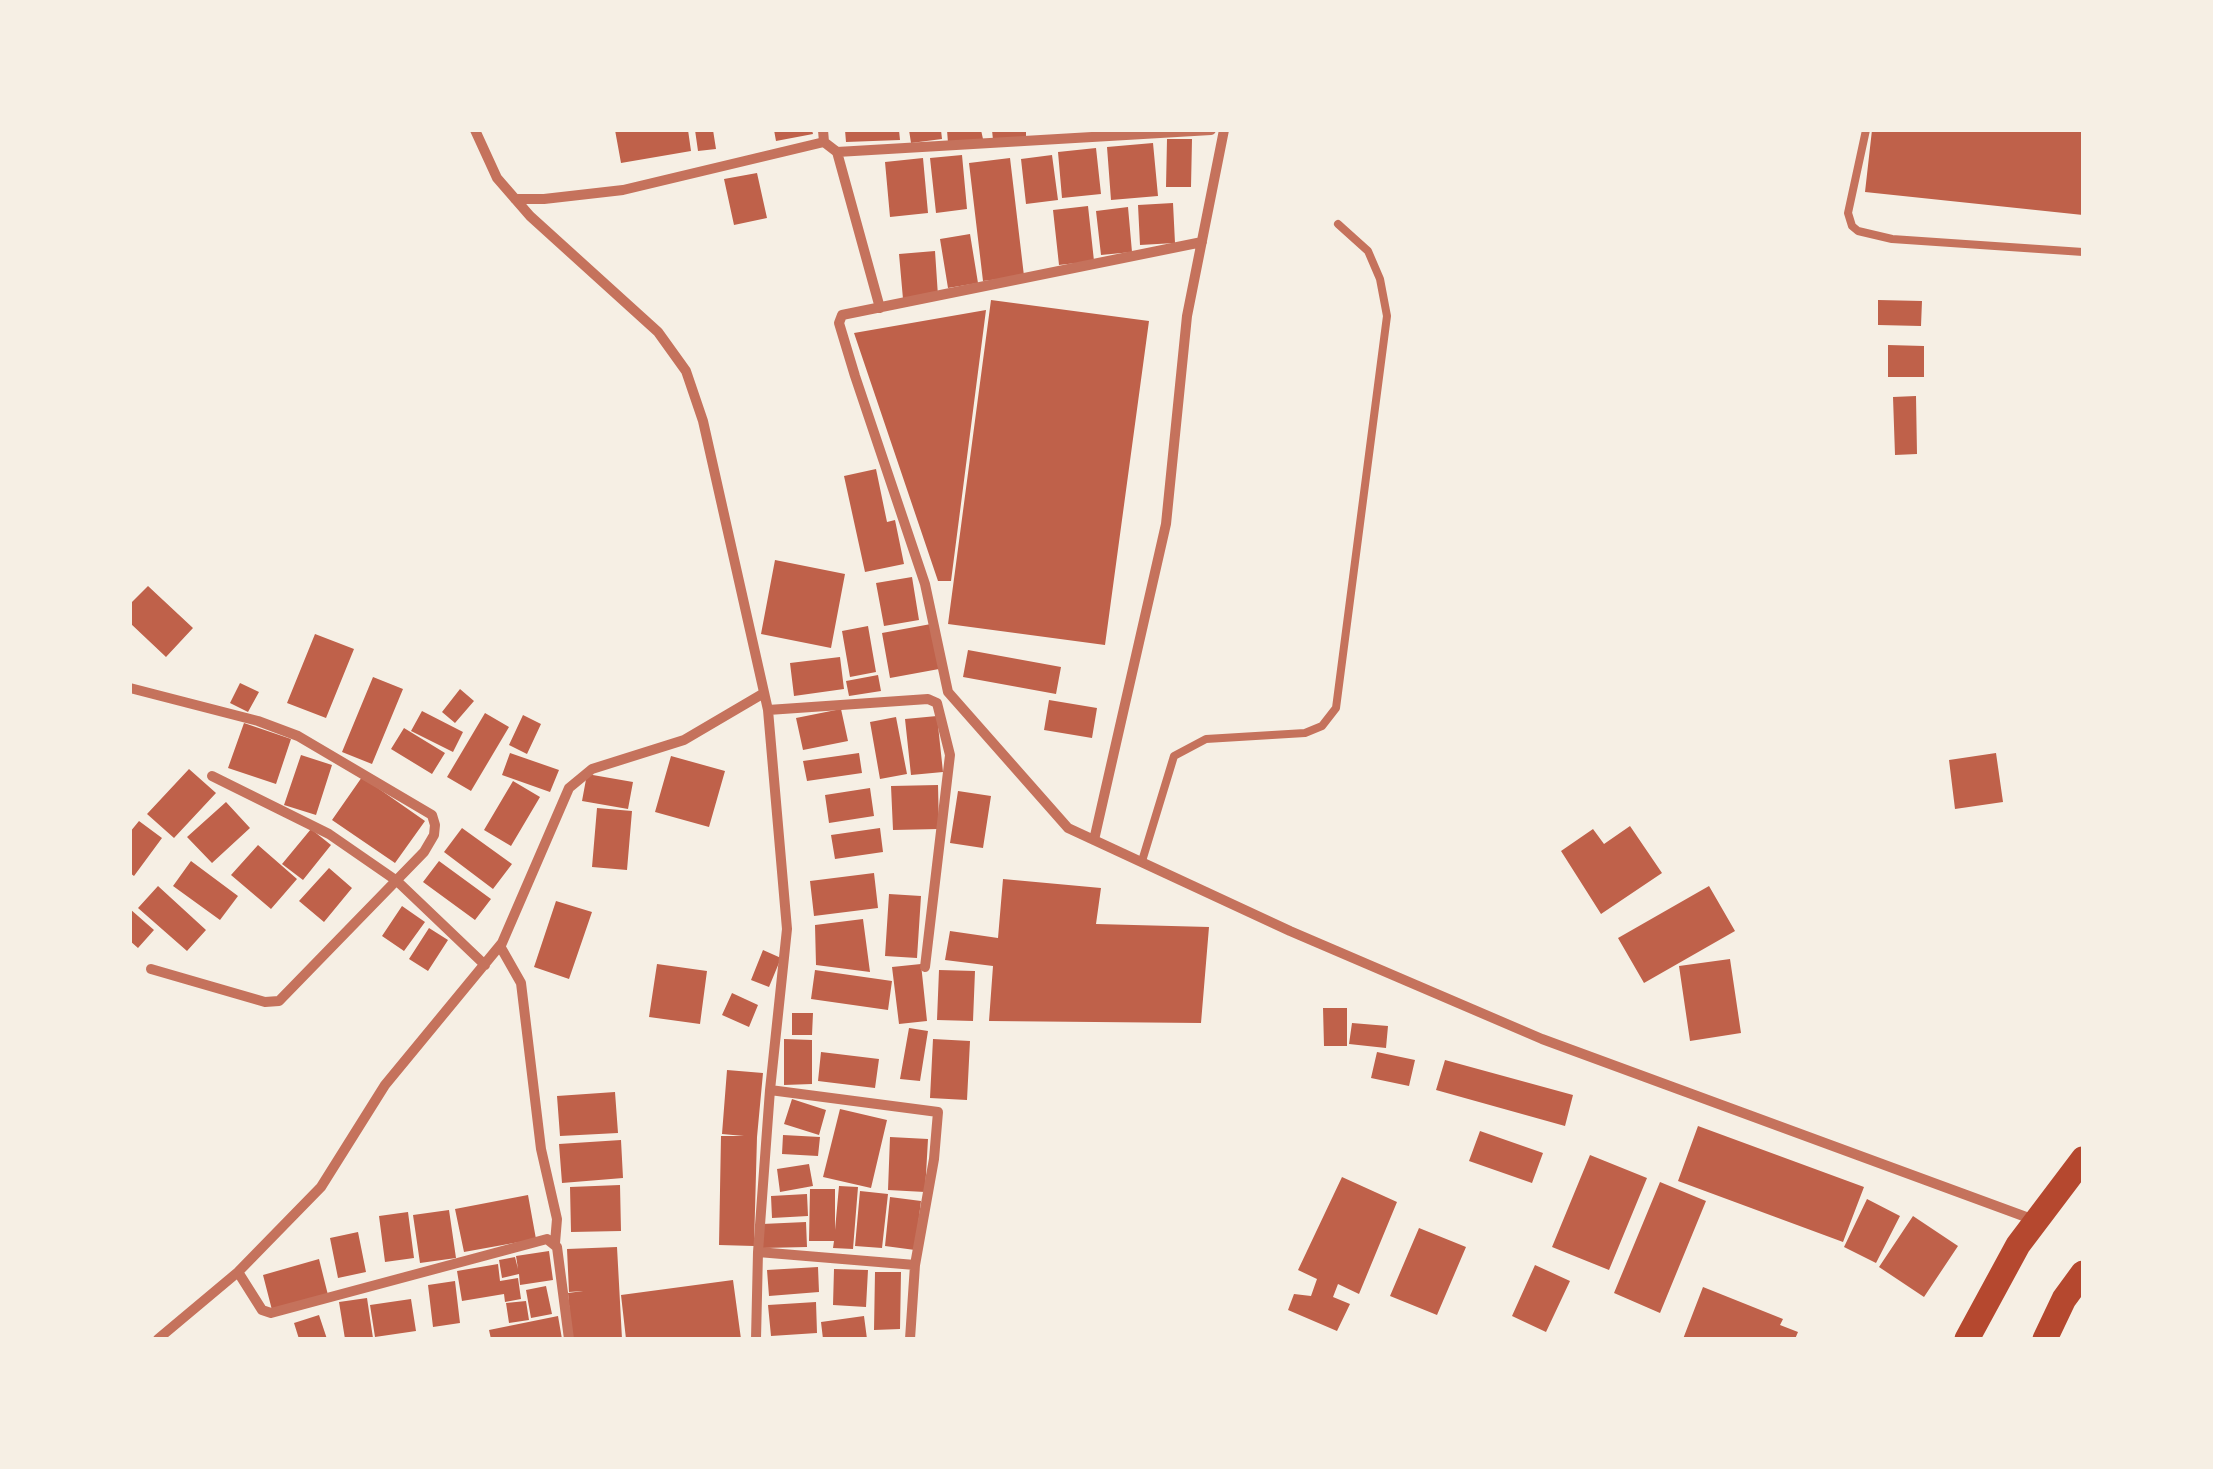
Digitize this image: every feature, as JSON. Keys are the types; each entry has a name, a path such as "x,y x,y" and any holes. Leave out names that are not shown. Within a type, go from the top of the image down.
{"highway":[{"path":"1967,1339 2018,1245 2083,1159"},
{"path":"2046,1339 2064,1300 2083,1272"}],"street":[{"path":"475,130 497,178 530,216 658,332 686,371 704,421 768,710 787,929 770,1090 756,1339"},
{"path":"837,152 1211,130"},
{"path":"1094,840 1166,524 1187,316 1224,130"},
{"path":"515,198 577,196 640,187 824,136 837,152 880,308"},
{"path":"1202,242 842,316 840,324 925,584 948,692 1068,828 1290,931 1542,1039 2037,1221"},
{"path":"130,688 258,721 298,736 432,815 434,835 397,881 279,1001 265,1002 151,969"},
{"path":"164,1337 238,1272 320,1187 384,1086 500,946 569,788 580,777 612,761 684,740 764,693"},
{"path":"768,710 928,699 937,703 950,754 925,967"},
{"path":"212,776 329,834 397,881 485,965"},
{"path":"500,946 521,983 541,1149 557,1220 556,1247 569,1339"},
{"path":"770,1090 938,1112 934,1159 915,1265 910,1339"},
{"path":"238,1272 258,1304 271,1313 547,1239 556,1247"},
{"path":"758,1252 915,1265"}],"lane":[{"path":"1866,130 1848,213 1858,232 1892,239 2083,252"},
{"path":"1142,861 1174,756 1206,739 1305,733 1322,726 1336,708 1388,316 1380,279 1368,251 1338,224"}],"building":[{"path":"615,130 688,130 691,151 621,163"},
{"path":"695,130 713,130 716,149 698,151"},
{"path":"774,130 812,130 813,134 776,141"},
{"path":"845,130 899,130 900,140 846,142"},
{"path":"909,130 941,130 942,139 911,143"},
{"path":"947,130 981,130 983,139 948,143"},
{"path":"992,130 1026,130 1026,137 993,140"},
{"path":"1872,130 2083,130 2083,215 1865,192"},
{"path":"1167,139 1192,139 1191,187 1166,187"},
{"path":"1153,143 1158,196 1111,200 1107,147"},
{"path":"1096,148 1101,194 1062,198 1058,152"},
{"path":"962,155 967,209 936,213 930,158"},
{"path":"1052,155 1058,200 1026,204 1021,159"},
{"path":"923,158 928,213 890,217 885,162"},
{"path":"1010,158 1024,276 983,281 969,163"},
{"path":"757,173 767,218 734,225 724,179"},
{"path":"1173,203 1175,243 1140,245 1138,205"},
{"path":"1088,206 1094,261 1059,265 1053,210"},
{"path":"1128,207 1132,252 1101,255 1096,211"},
{"path":"970,234 978,283 948,288 940,239"},
{"path":"935,251 938,296 903,299 899,254"},
{"path":"991,300 1149,321 1105,645 948,624"},
{"path":"1878,300 1922,301 1921,326 1878,325"},
{"path":"986,310 951,581 938,581 854,333"},
{"path":"1888,345 1924,346 1924,377 1888,377"},
{"path":"1916,396 1917,454 1895,455 1893,397"},
{"path":"876,469 887,522 895,520 904,564 865,572 844,476"},
{"path":"775,560 845,574 831,648 761,634"},
{"path":"912,577 919,620 884,626 876,583"},
{"path":"148,586 193,628 166,657 130,623 130,604"},
{"path":"931,624 939,669 890,678 882,633"},
{"path":"868,626 876,672 850,677 842,631"},
{"path":"315,634 354,649 326,718 287,703"},
{"path":"968,650 1061,667 1056,694 963,677"},
{"path":"840,657 844,689 794,696 790,663"},
{"path":"878,675 881,691 849,696 846,681"},
{"path":"373,677 403,689 372,764 342,752"},
{"path":"240,683 259,692 248,712 230,703"},
{"path":"460,689 474,701 455,723 442,712"},
{"path":"1049,700 1097,708 1092,738 1044,730"},
{"path":"841,709 848,741 803,750 796,718"},
{"path":"422,711 463,732 453,752 411,731"},
{"path":"485,713 509,727 471,791 447,777"},
{"path":"523,715 541,724 527,754 509,745"},
{"path":"937,716 943,772 911,775 905,719"},
{"path":"896,717 907,774 880,779 870,722"},
{"path":"244,723 291,739 276,784 228,768"},
{"path":"404,728 445,753 432,774 391,749"},
{"path":"510,753 559,770 550,792 502,775"},
{"path":"859,753 862,773 807,781 803,761"},
{"path":"1996,753 2003,802 1955,809 1949,760"},
{"path":"301,755 332,765 316,815 284,805"},
{"path":"671,756 725,771 709,827 655,812"},
{"path":"189,769 216,793 174,838 147,814"},
{"path":"587,774 633,782 628,809 582,801"},
{"path":"362,777 425,821 395,863 332,820"},
{"path":"513,781 540,797 511,846 484,830"},
{"path":"938,785 939,829 893,830 891,786"},
{"path":"870,788 874,816 829,823 825,795"},
{"path":"958,791 991,796 983,848 950,843"},
{"path":"226,802 250,828 212,863 187,837"},
{"path":"597,808 632,811 627,870 592,867"},
{"path":"139,821 162,838 134,876 130,873 130,832"},
{"path":"1630,826 1662,873 1601,914 1561,851 1593,829 1604,844"},
{"path":"462,828 512,864 493,889 444,852"},
{"path":"880,828 883,852 835,859 831,835"},
{"path":"311,829 331,845 303,880 282,864"},
{"path":"258,845 297,879 271,909 231,875"},
{"path":"191,861 238,896 220,920 173,886"},
{"path":"439,861 491,899 475,920 423,882"},
{"path":"329,868 352,888 324,922 299,901"},
{"path":"874,873 878,908 814,916 810,881"},
{"path":"1003,879 1101,888 1096,924 1209,927 1201,1023 989,1021 993,966 945,960 950,931 998,938"},
{"path":"158,886 206,930 187,951 138,908"},
{"path":"1709,886 1735,931 1644,983 1618,938"},
{"path":"889,894 921,896 917,958 885,956"},
{"path":"556,901 592,912 569,979 534,967"},
{"path":"402,906 425,922 404,951 382,936"},
{"path":"130,909 154,930 138,948 130,941"},
{"path":"863,919 870,972 816,965 815,925"},
{"path":"429,928 448,940 428,971 409,959"},
{"path":"763,950 781,958 769,987 751,980"},
{"path":"1730,959 1741,1033 1690,1041 1679,966"},
{"path":"657,964 707,971 700,1024 649,1017"},
{"path":"921,964 927,1021 899,1024 892,967"},
{"path":"815,970 892,981 888,1010 811,999"},
{"path":"939,970 975,971 973,1021 937,1020"},
{"path":"732,993 758,1005 749,1027 722,1015"},
{"path":"1323,1008 1347,1008 1347,1046 1324,1046"},
{"path":"792,1013 813,1013 812,1035 792,1035"},
{"path":"1352,1023 1388,1026 1386,1048 1349,1044"},
{"path":"909,1028 928,1031 920,1081 900,1079"},
{"path":"784,1039 812,1040 812,1084 784,1085"},
{"path":"933,1039 970,1041 967,1100 930,1098"},
{"path":"821,1052 879,1059 875,1088 818,1081"},
{"path":"1377,1052 1415,1060 1409,1086 1371,1078"},
{"path":"1445,1060 1573,1095 1565,1126 1436,1090"},
{"path":"727,1070 763,1073 754,1246 719,1245 721,1136 744,1136 722,1134"},
{"path":"615,1092 618,1133 560,1136 557,1096"},
{"path":"792,1099 826,1110 819,1135 784,1124"},
{"path":"840,1109 887,1120 871,1188 823,1177"},
{"path":"1698,1126 1864,1187 1843,1242 1678,1181"},
{"path":"1480,1131 1543,1153 1532,1183 1469,1161"},
{"path":"783,1135 820,1137 818,1156 782,1154"},
{"path":"890,1137 928,1139 925,1192 888,1190"},
{"path":"621,1140 623,1178 562,1183 559,1144"},
{"path":"1590,1155 1647,1178 1609,1270 1552,1247"},
{"path":"809,1164 813,1186 780,1192 777,1169"},
{"path":"1342,1177 1397,1202 1359,1294 1338,1284 1333,1297 1350,1304 1337,1331 1288,1310 1294,1294 1311,1296 1317,1279 1298,1270"},
{"path":"1660,1182 1706,1201 1660,1313 1614,1293"},
{"path":"620,1185 621,1231 571,1232 570,1187"},
{"path":"839,1186 858,1187 853,1249 833,1248 834,1241 809,1241 810,1189 835,1189 835,1230"},
{"path":"860,1191 888,1194 882,1248 855,1246"},
{"path":"807,1194 808,1216 772,1218 771,1196"},
{"path":"528,1195 536,1239 464,1252 455,1209"},
{"path":"890,1197 921,1201 915,1250 885,1246"},
{"path":"1867,1199 1900,1216 1876,1263 1844,1247"},
{"path":"449,1210 456,1258 420,1263 413,1215"},
{"path":"408,1212 414,1258 385,1262 379,1216"},
{"path":"1913,1216 1958,1246 1924,1297 1879,1267"},
{"path":"806,1222 807,1247 763,1248 762,1224"},
{"path":"1419,1228 1466,1247 1437,1315 1390,1296"},
{"path":"358,1232 366,1272 338,1278 330,1238"},
{"path":"617,1247 622,1339 572,1339 568,1293 583,1291 569,1292 567,1249"},
{"path":"549,1251 553,1280 520,1285 519,1274 502,1278 499,1260 515,1257 518,1269 516,1256"},
{"path":"319,1259 328,1295 272,1310 263,1275"},
{"path":"498,1264 500,1281 518,1278 521,1299 505,1302 504,1294 462,1301 457,1271"},
{"path":"1535,1265 1570,1281 1546,1332 1512,1316"},
{"path":"818,1267 819,1292 769,1296 767,1270"},
{"path":"834,1269 868,1270 866,1307 833,1305"},
{"path":"875,1272 901,1272 900,1329 874,1330"},
{"path":"733,1280 741,1339 626,1339 621,1295"},
{"path":"455,1281 460,1323 433,1327 428,1285"},
{"path":"546,1286 552,1314 531,1318 526,1290"},
{"path":"1703,1287 1783,1319 1780,1325 1798,1332 1795,1339 1683,1339"},
{"path":"367,1298 373,1338 345,1339 339,1302"},
{"path":"411,1299 416,1331 375,1337 370,1305"},
{"path":"526,1301 529,1320 509,1323 506,1303"},
{"path":"816,1302 817,1333 771,1336 768,1305"},
{"path":"319,1315 327,1339 299,1339 294,1323"},
{"path":"558,1316 562,1339 491,1339 489,1330"},
{"path":"864,1316 867,1339 823,1339 821,1322"}]}
